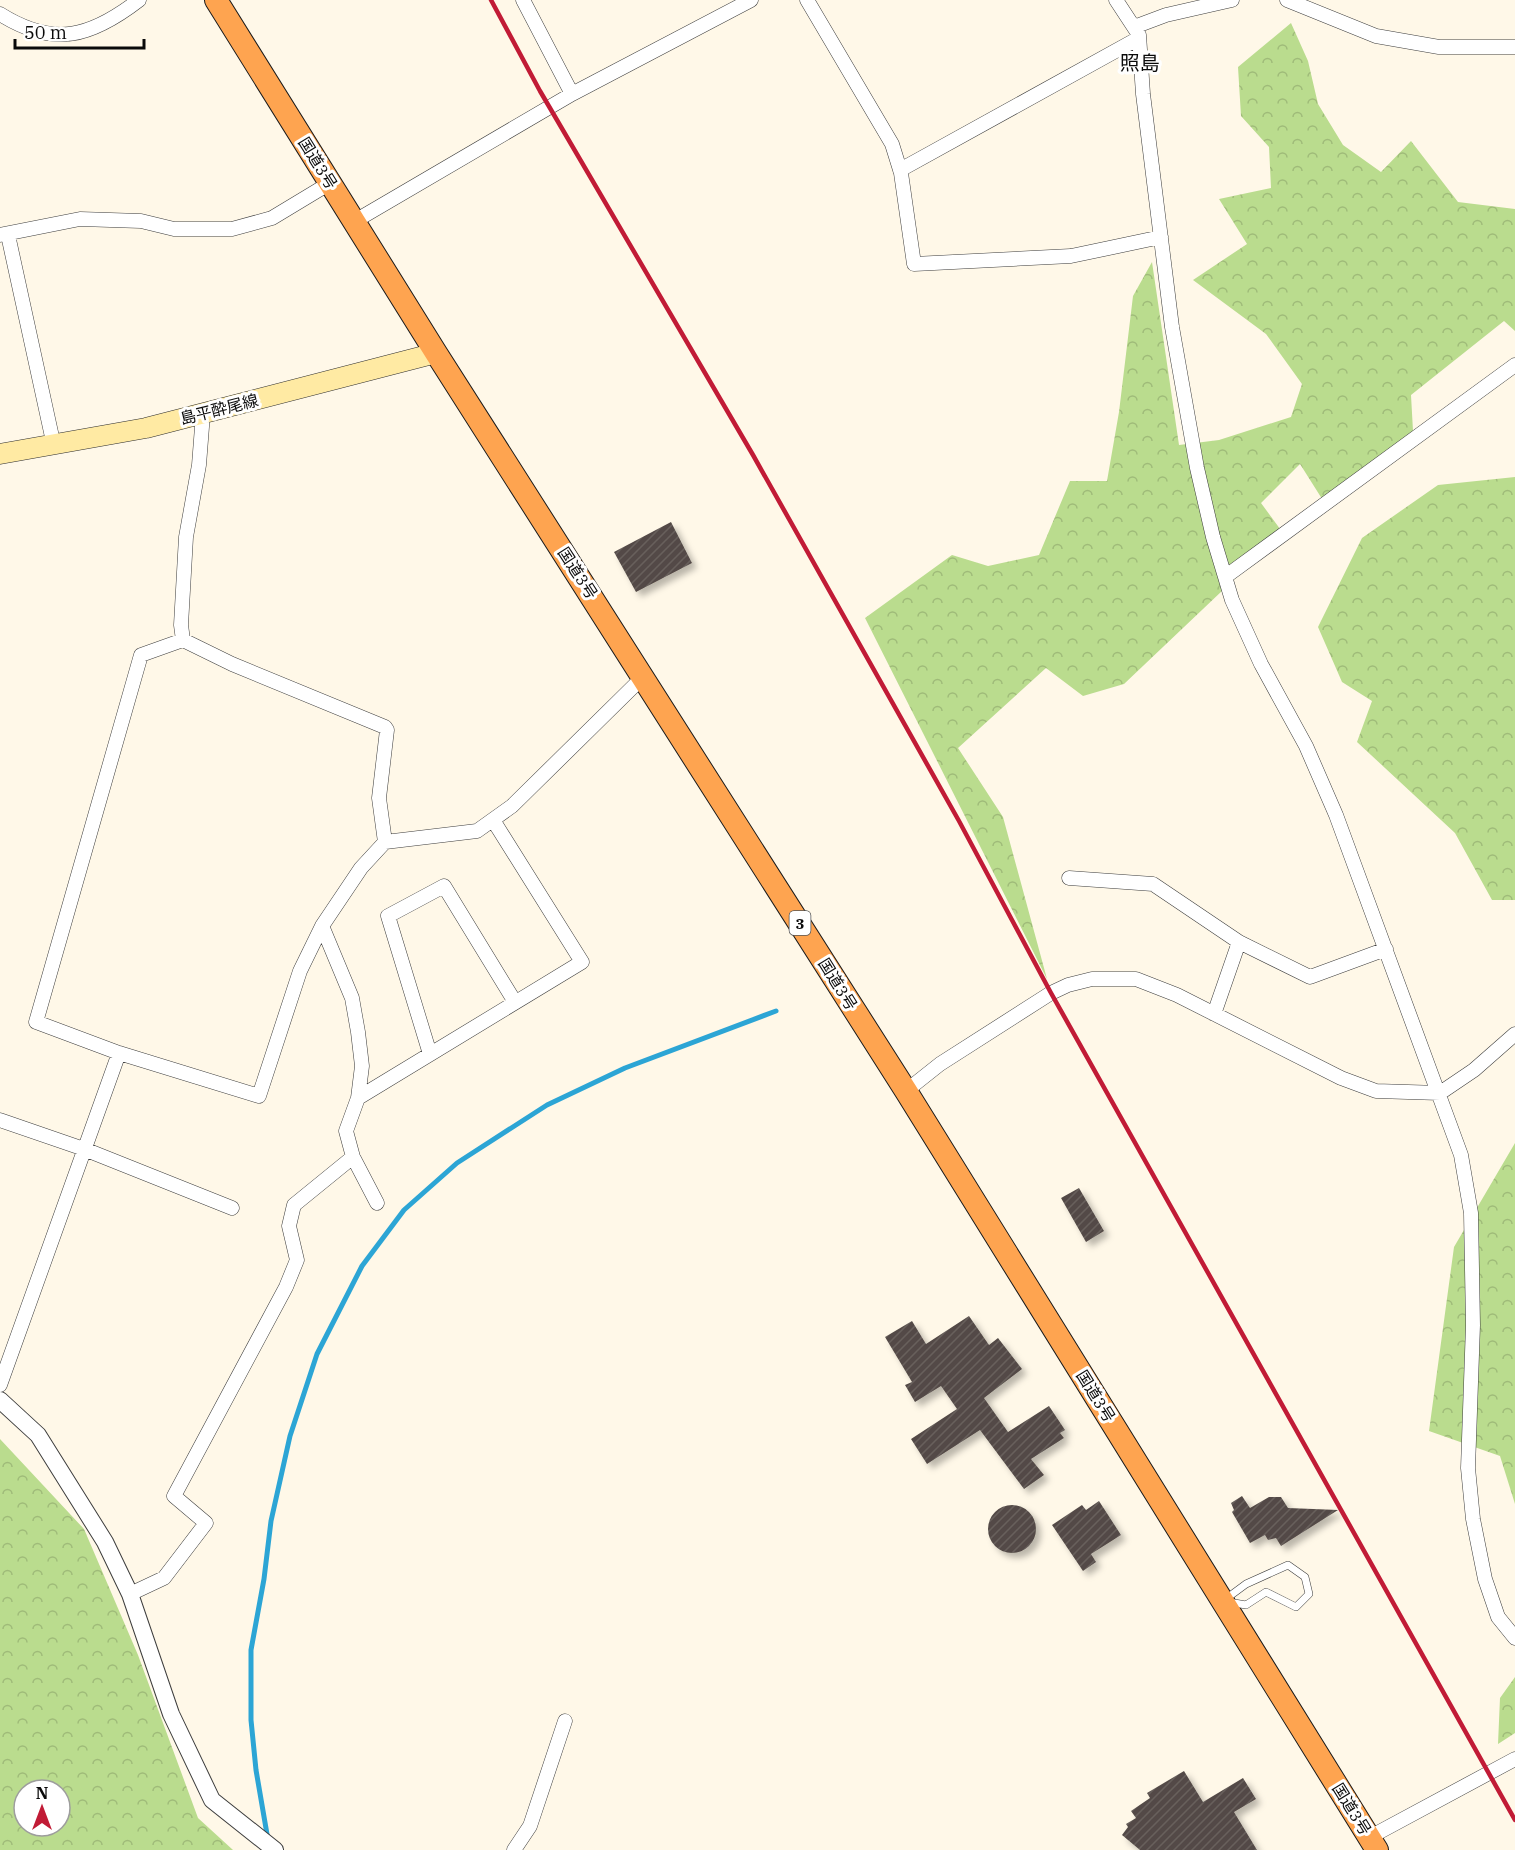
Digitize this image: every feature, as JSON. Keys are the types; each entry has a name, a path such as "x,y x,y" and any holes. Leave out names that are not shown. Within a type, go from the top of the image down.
{"highway":[{"name":"国道3号","path":"216,0 436,353 644,676 906,1091 1373,1843"}],"main road":[{"name":"島平酔尾線","path":"0,454 54,446 203,414 436,353"}],"street":[{"path":"0,14 40,33 70,36 114,20 139,0"},
{"path":"523,0 572,94"},
{"path":"355,221 572,94 751,0"},
{"path":"807,0 892,144 900,170 914,264 1071,256 1161,237"},
{"path":"1116,0 1136,32 1172,327 1197,468 1213,537 1232,600 1261,664 1306,746 1336,815 1461,1155 1471,1213 1473,1325 1468,1468 1473,1520 1485,1579 1498,1617 1515,1638"},
{"path":"900,170 1166,15 1232,0"},
{"path":"1287,0 1376,36 1439,48 1515,47"},
{"path":"54,446 4,235 80,219 141,221 174,229 232,229 272,218 330,183"},
{"path":"1226,577 1515,365"},
{"path":"183,640 181,626 186,537 199,465 203,414"},
{"path":"385,842 379,798 386,747 387,730 385,727 232,664 183,640 141,655 36,1022 119,1053 259,1096 300,971 322,926 361,868 385,842 477,831 512,806 644,676"},
{"path":"358,1098 582,962 493,820"},
{"path":"1070,878 1153,884 1239,942 1310,977 1386,949"},
{"path":"430,1054 388,916 444,886 515,1002"},
{"path":"322,926 352,998 362,1066 358,1098 346,1131 353,1157 377,1203"},
{"path":"1214,1014 1239,942"},
{"path":"906,1091 940,1064 1068,985 1092,979 1136,979 1177,995 1331,1073 1376,1091 1440,1093 1474,1070 1515,1034"},
{"path":"0,1385 119,1053"},
{"path":"0,1119 84,1149 232,1208"},
{"path":"130,1594 164,1578 206,1523 174,1496 286,1287 297,1260 289,1226 294,1205 353,1157"},
{"path":"0,1400 38,1436 105,1542 130,1594 171,1714 212,1800 274,1850"},
{"path":"514,1850 530,1826 565,1721"},
{"path":"1373,1843 1515,1759"}],"lane":[{"path":"1288,1565 1305,1577 1309,1594 1296,1607 1266,1592 1246,1605 1223,1601 1246,1584 1288,1565"}],"green space":[{"path":"1291,23 1308,61 1318,104 1343,145 1381,172 1411,141 1458,202 1515,209 1515,331 1504,321 1411,395 1413,431 1324,502 1300,464 1261,503 1283,533 1124,684 1083,696 1046,668 958,748 1003,817 1047,979 865,618 952,555 988,566 1039,555 1070,481 1107,481 1119,412 1133,296 1152,262 1179,445 1219,440 1291,417 1302,384 1266,334 1193,280 1247,244 1219,199 1271,188 1269,147 1241,116 1238,67"},
{"path":"1515,477 1515,900 1492,900 1455,833 1357,742 1372,701 1342,682 1318,627 1362,538 1438,485"},
{"path":"1515,1143 1515,1504 1500,1456 1429,1431 1454,1247"},
{"path":"0,1439 84,1529 138,1655 198,1818 233,1850 0,1850"},
{"path":"1515,1677 1515,1733 1498,1744 1500,1698"}],"building":[{"path":"671,522 692,563 636,592 614,552"},
{"path":"1079,1188 1104,1231 1086,1242 1061,1198"},
{"path":"969,1316 989,1345 998,1338 1022,1369 984,1398 1008,1432 1049,1406 1065,1430 1060,1433 1064,1438 1031,1459 1044,1475 1024,1489 980,1430 927,1464 911,1439 957,1409 941,1386 915,1402 905,1385 912,1382 885,1337 912,1321 926,1344"},
{"path":"1242,1496 1250,1508 1269,1497 1281,1497 1288,1508 1338,1510 1281,1546 1276,1538 1268,1540 1265,1535 1250,1543 1232,1512 1234,1510 1231,1503"},
{"path":"1099,1501 1121,1535 1091,1554 1096,1562 1083,1571 1052,1525 1082,1505 1086,1510"},
{"path":"1007,1505 1017,1505 1029,1512 1036,1524 1036,1534 1029,1546 1017,1553 1007,1553 992,1542 988,1534 988,1524 999,1509"},
{"path":"1184,1771 1203,1802 1243,1778 1256,1799 1234,1812 1257,1850 1140,1850 1122,1835 1128,1827 1126,1824 1136,1818 1131,1811 1150,1798 1147,1793"}],"waterway":[{"path":"268,1840 256,1770 251,1720 251,1650 264,1579 271,1521 290,1436 317,1354 362,1266 404,1210 457,1163 547,1105 625,1068 776,1011"}],"railway":[{"path":"491,0 540,91 753,455 959,821 1051,993 1515,1820"}],"district":[{"name":"照島","path":"1140,62"}]}
